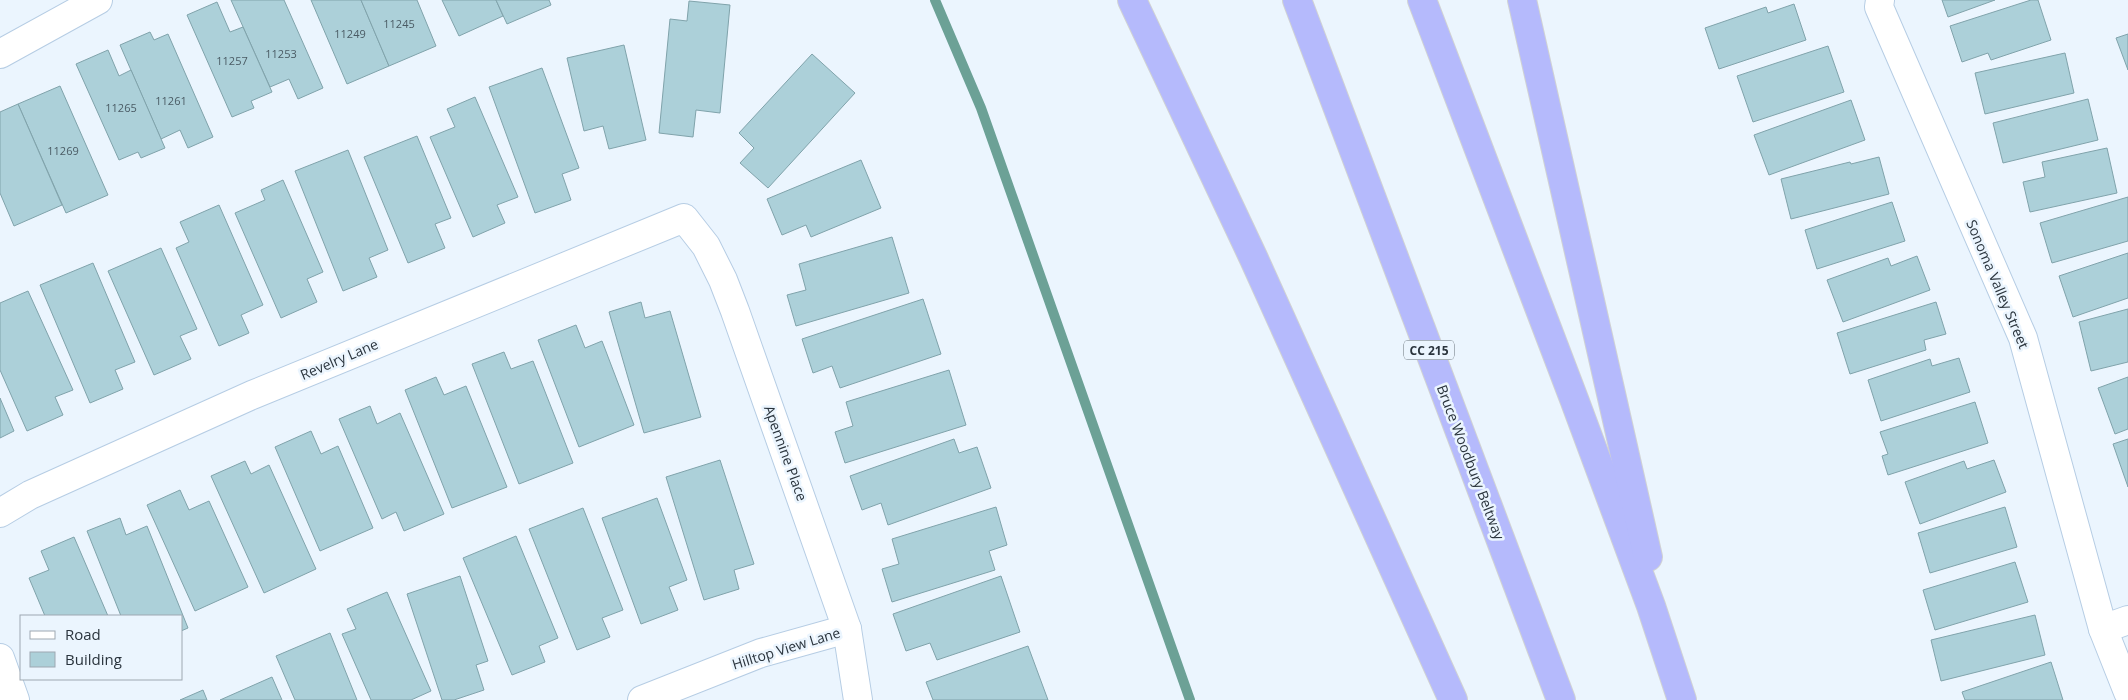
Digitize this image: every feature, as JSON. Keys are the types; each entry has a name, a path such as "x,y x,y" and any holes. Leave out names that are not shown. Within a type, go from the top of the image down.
{"highway":[{"path":"1132,0 1254,259 1452,700"},
{"name":"Bruce Woodbury Beltway","path":"1298,0 1561,700"},
{"path":"1422,0 1651,606 1680,694"},
{"path":"1522,0 1680,694"}],"street":[{"path":"0,54 98,0"},
{"name":"Sonoma Valley Street","path":"1880,0 1879,7 2023,338 2116,625 2128,692"},
{"name":"Revelry Lane","path":"0,513 30,495 252,395 684,218"},
{"name":"Apennine Place","path":"684,218 706,246 723,280 847,629 858,700"},
{"name":"Hilltop View Lane","path":"642,700 761,653 847,629"},
{"path":"0,658 16,700"}],"building":[{"path":"231,0 284,0 323,88 298,99 289,79 270,87"},
{"path":"311,0 361,0 389,66 347,84"},
{"path":"361,0 417,0 436,46 389,66"},
{"path":"442,0 496,0 503,16 459,36"},
{"path":"496,0 549,0 551,5 507,24"},
{"path":"1942,0 1995,0 1948,17"},
{"path":"2031,0 2038,0 2051,40 1991,60 1988,53 1962,62 1950,26"},
{"path":"689,1 730,5 720,113 696,110 693,137 659,133 670,19 687,21"},
{"path":"217,2 230,32 243,27 272,92 251,101 254,108 232,117 187,15"},
{"path":"1794,4 1806,40 1719,69 1705,28 1766,7 1768,13"},
{"path":"150,32 154,40 168,34 213,137 188,148 180,130 161,139 120,45"},
{"path":"2128,34 2128,70 2116,38"},
{"path":"624,45 646,140 609,149 603,126 584,131 567,58"},
{"path":"1828,46 1844,92 1753,122 1737,76"},
{"path":"108,50 119,76 131,70 165,148 141,158 138,152 119,160 76,64"},
{"path":"2065,53 2074,93 1985,114 1975,73"},
{"path":"812,54 855,93 768,188 740,163 754,148 739,133"},
{"path":"542,68 579,168 562,174 571,200 535,213 489,87"},
{"path":"60,86 108,195 66,213 18,104"},
{"path":"475,97 518,197 497,205 505,223 473,237 430,137 455,127 447,109"},
{"path":"2088,99 2098,140 2003,163 1993,123"},
{"path":"1851,100 1865,140 1769,175 1754,135"},
{"path":"18,104 62,205 14,226 0,193 0,112"},
{"path":"417,136 451,218 435,224 445,248 408,263 364,157"},
{"path":"2107,148 2117,193 2030,212 2023,182 2045,177 2042,162"},
{"path":"348,150 388,250 369,258 377,277 343,291 295,171"},
{"path":"1879,157 1889,194 1791,219 1781,179"},
{"path":"861,160 881,208 811,237 806,225 782,235 767,199"},
{"path":"283,180 323,272 307,279 317,302 281,318 235,213 265,200 261,190"},
{"path":"2128,197 2128,241 2052,263 2040,223"},
{"path":"1892,202 1905,241 1817,269 1805,230"},
{"path":"219,205 263,305 241,315 249,333 219,346 176,248 189,242 180,222"},
{"path":"892,237 909,293 796,326 787,295 806,290 799,264"},
{"path":"161,248 197,329 180,336 191,359 154,375 108,271"},
{"path":"2128,253 2128,298 2073,317 2059,276"},
{"path":"1917,256 1930,290 1843,322 1827,280 1888,258 1891,266"},
{"path":"93,263 135,362 115,370 123,389 90,403 40,285"},
{"path":"28,291 73,390 55,397 63,415 27,431 0,370 0,303"},
{"path":"923,299 941,354 840,388 832,366 813,373 802,339"},
{"path":"641,302 645,318 670,311 701,417 644,433 609,312"},
{"path":"1936,302 1946,334 1924,340 1926,350 1850,374 1837,333"},
{"path":"2128,309 2128,362 2091,371 2079,322"},
{"path":"576,325 585,348 602,341 634,425 579,447 538,340"},
{"path":"504,352 511,369 533,361 573,463 519,484 472,364"},
{"path":"1959,358 1970,392 1881,421 1868,380 1930,359 1932,366"},
{"path":"949,370 966,425 845,463 835,432 853,426 846,402"},
{"path":"436,377 444,395 466,386 507,487 452,508 405,390"},
{"path":"2128,377 2128,429 2115,434 2098,388"},
{"path":"0,398 14,431 0,438"},
{"path":"1975,402 1988,443 1888,475 1882,456 1888,454 1880,432"},
{"path":"370,406 377,424 400,413 444,514 404,531 396,512 382,519 339,419"},
{"path":"311,431 321,454 338,446 373,528 320,551 275,447"},
{"path":"954,439 959,453 977,447 991,488 888,525 881,503 862,510 850,476"},
{"path":"2128,439 2128,487 2113,444"},
{"path":"720,460 754,564 734,570 739,589 704,600 666,477"},
{"path":"1994,460 2006,492 1920,524 1905,482 1964,461 1967,469"},
{"path":"245,461 251,474 269,465 316,569 264,593 211,476"},
{"path":"180,490 189,510 209,501 248,587 195,611 147,505"},
{"path":"657,498 687,580 669,587 678,610 641,624 602,518"},
{"path":"996,507 1007,545 989,551 995,570 892,602 882,569 899,564 892,539"},
{"path":"2005,507 2017,547 1930,573 1918,533"},
{"path":"583,508 623,610 602,618 610,637 577,650 529,529"},
{"path":"120,518 126,535 147,526 188,628 182,631 182,615 121,615 87,531"},
{"path":"516,536 558,638 539,646 545,662 512,675 463,558"},
{"path":"74,537 108,615 45,615 29,578 49,570 41,551"},
{"path":"2015,562 2028,602 1935,630 1923,590"},
{"path":"460,576 488,661 476,665 484,690 454,700 442,700 407,594"},
{"path":"1001,576 1020,632 937,660 930,643 906,651 893,614"},
{"path":"387,592 431,691 411,700 371,700 342,634 356,629 347,609"},
{"path":"2035,615 2045,655 1941,681 1931,640"},
{"path":"330,633 357,700 295,700 276,656"},
{"path":"1028,646 1048,700 933,700 926,682"},
{"path":"2051,662 2063,700 1965,700 1962,692"},
{"path":"272,677 282,700 220,700"},
{"path":"203,690 207,700 180,700"}],"waterway":[{"path":"935,0 981,108 1190,700"}]}
